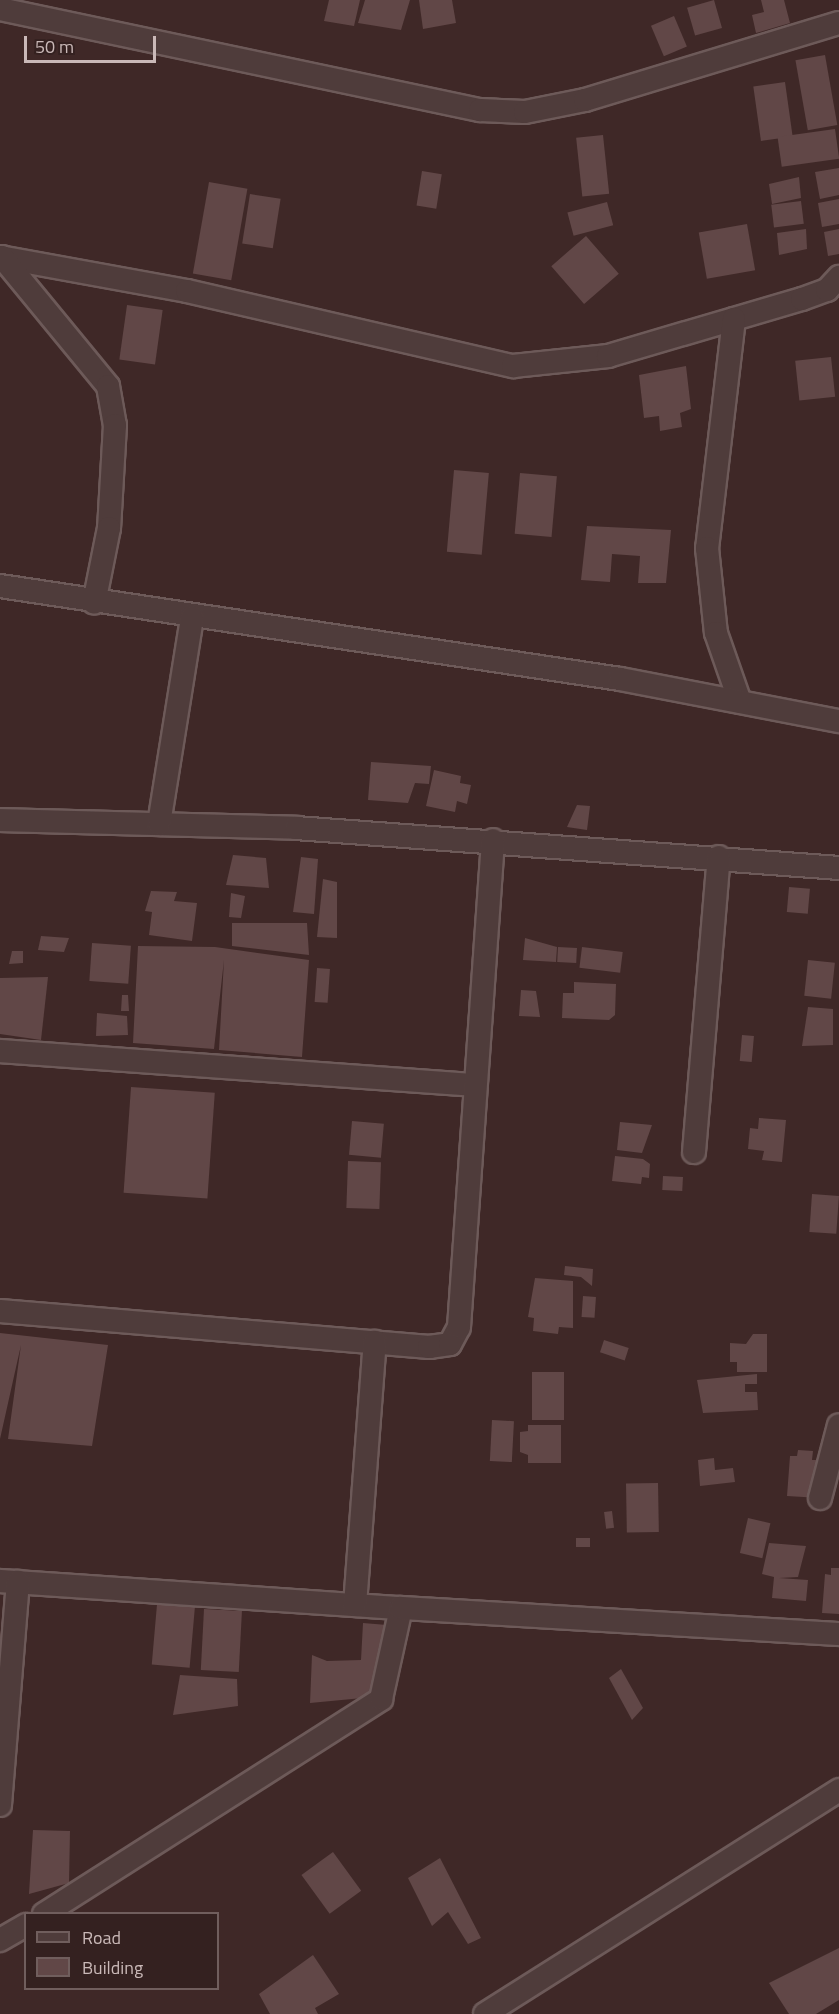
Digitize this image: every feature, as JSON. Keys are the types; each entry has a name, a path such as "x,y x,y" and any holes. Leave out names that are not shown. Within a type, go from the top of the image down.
{"street":[{"path":"0,9 480,110 525,112 585,100 839,22"},
{"path":"1,257 186,291 513,366 608,356 827,290 839,278"},
{"path":"1,257 108,386 115,425 110,528 94,603"},
{"path":"734,319 707,548 716,633 740,702"},
{"path":"0,586 94,603 740,702 839,721"},
{"path":"159,824 192,617"},
{"path":"0,820 159,824 493,840 839,868"},
{"path":"0,1311 375,1342 450,1344 459,1327 472,1084 493,840"},
{"path":"694,1152 719,857"},
{"path":"0,1051 472,1084"},
{"path":"356,1605 375,1342"},
{"path":"820,1498 839,1425"},
{"path":"0,1805 9,1581 401,1608 839,1634"},
{"path":"47,1912 381,1699 401,1608"},
{"path":"485,2014 839,1790"},
{"path":"0,1940 24,1926"}],"building":[{"path":"329,0 360,0 354,26 324,21"},
{"path":"365,0 410,0 401,30 358,23"},
{"path":"419,0 452,0 456,23 423,29"},
{"path":"714,0 722,28 695,36 687,8"},
{"path":"761,0 784,0 790,23 756,33 752,15 764,12"},
{"path":"674,16 687,46 664,56 651,26"},
{"path":"825,55 837,125 808,130 795,60"},
{"path":"785,82 793,136 761,141 753,86"},
{"path":"835,129 839,159 782,167 778,137"},
{"path":"603,135 609,194 582,196 576,138"},
{"path":"839,168 839,195 820,199 815,172"},
{"path":"422,171 442,174 436,209 417,206"},
{"path":"799,177 801,198 772,204 769,184"},
{"path":"209,182 247,189 231,280 193,274"},
{"path":"250,194 281,199 273,248 242,243"},
{"path":"839,199 839,224 822,227 818,203"},
{"path":"801,201 804,224 774,227 771,205"},
{"path":"607,202 613,225 574,236 567,213"},
{"path":"747,224 755,270 707,279 699,233"},
{"path":"806,229 807,249 779,255 777,233"},
{"path":"839,229 839,254 828,256 824,232"},
{"path":"586,236 619,274 584,304 551,266"},
{"path":"127,305 163,310 155,364 119,359"},
{"path":"831,357 835,397 799,401 795,361"},
{"path":"686,366 691,409 680,413 682,427 660,431 659,416 644,418 639,375"},
{"path":"454,470 489,473 482,555 447,552"},
{"path":"520,473 557,476 552,537 515,534"},
{"path":"587,526 671,530 666,583 638,583 640,556 612,554 610,582 581,580"},
{"path":"371,762 431,766 429,784 415,783 408,803 368,800"},
{"path":"434,770 461,776 460,783 471,785 467,804 457,801 455,812 426,806"},
{"path":"577,805 590,806 587,830 567,827"},
{"path":"233,855 266,858 269,888 226,885"},
{"path":"301,857 318,859 314,914 293,912"},
{"path":"323,879 337,882 337,938 317,937"},
{"path":"789,887 810,889 808,914 787,912"},
{"path":"151,891 177,892 174,901 197,903 192,941 149,935 152,912 145,911"},
{"path":"231,893 245,896 241,918 229,917"},
{"path":"232,923 307,923 309,955 232,946"},
{"path":"41,936 69,938 64,952 38,950"},
{"path":"525,938 557,947 556,962 523,960"},
{"path":"92,943 131,946 128,984 89,981"},
{"path":"138,946 215,947 309,960 302,1057 219,1050 224,960 214,1049 133,1043"},
{"path":"558,947 577,948 576,963 557,962"},
{"path":"582,947 623,952 620,973 579,968"},
{"path":"12,951 23,951 23,963 9,964"},
{"path":"808,960 835,963 831,999 804,996"},
{"path":"317,968 330,969 328,1003 315,1002"},
{"path":"48,977 41,1040 0,1034 0,978"},
{"path":"574,982 616,984 615,1015 609,1020 562,1018 563,993 574,993"},
{"path":"521,990 536,991 540,1017 519,1016"},
{"path":"122,995 128,995 129,1011 121,1011"},
{"path":"808,1007 833,1009 833,1045 802,1046"},
{"path":"97,1013 127,1016 128,1035 96,1036"},
{"path":"742,1035 754,1036 752,1062 740,1061"},
{"path":"131,1087 215,1093 207,1199 124,1193"},
{"path":"759,1118 786,1120 782,1162 762,1160 764,1151 748,1149 750,1128 758,1129"},
{"path":"352,1121 384,1124 381,1158 349,1155"},
{"path":"620,1122 652,1125 642,1153 617,1150"},
{"path":"615,1156 643,1159 650,1164 649,1178 642,1177 641,1184 612,1181"},
{"path":"348,1161 381,1162 379,1209 346,1208"},
{"path":"663,1176 683,1177 682,1191 662,1190"},
{"path":"812,1194 839,1196 836,1234 809,1232"},
{"path":"565,1266 593,1269 592,1286 581,1277 564,1275"},
{"path":"535,1278 573,1281 573,1328 559,1327 558,1334 533,1331 534,1318 528,1317"},
{"path":"583,1296 596,1297 595,1318 582,1317"},
{"path":"0,1333 108,1345 92,1446 8,1439 21,1345 0,1439"},
{"path":"753,1334 767,1334 767,1372 737,1372 737,1362 730,1362 730,1343 746,1344"},
{"path":"604,1340 629,1348 625,1360 600,1352"},
{"path":"532,1372 564,1372 564,1420 532,1420"},
{"path":"757,1374 757,1384 745,1384 745,1392 757,1392 758,1410 703,1413 697,1380"},
{"path":"492,1420 514,1421 512,1462 490,1461"},
{"path":"528,1425 561,1425 561,1463 528,1463 528,1455 520,1452 520,1432 528,1431"},
{"path":"798,1450 813,1451 812,1460 818,1460 820,1498 787,1496 790,1456 797,1456"},
{"path":"714,1458 715,1470 733,1468 735,1482 700,1486 698,1460"},
{"path":"658,1483 659,1532 627,1533 626,1484"},
{"path":"612,1511 614,1528 606,1529 604,1512"},
{"path":"748,1518 770,1523 762,1558 740,1553"},
{"path":"576,1538 590,1538 590,1547 576,1547"},
{"path":"769,1543 806,1546 798,1577 779,1578 808,1580 806,1601 772,1598 774,1577 762,1574"},
{"path":"831,1568 839,1568 839,1614 822,1613 825,1574 831,1575"},
{"path":"157,1603 195,1606 190,1668 152,1664"},
{"path":"204,1609 242,1611 239,1672 201,1670"},
{"path":"363,1623 387,1625 373,1697 310,1703 312,1655 327,1661 361,1660"},
{"path":"621,1669 643,1708 632,1720 609,1678"},
{"path":"180,1675 237,1679 238,1706 173,1715"},
{"path":"33,1830 70,1831 69,1883 29,1894"},
{"path":"333,1852 361,1891 330,1914 301,1875"},
{"path":"440,1858 481,1938 468,1944 448,1912 432,1926 408,1878"},
{"path":"839,1948 839,2000 816,2014 789,2014 769,1983"},
{"path":"313,1955 339,1994 315,2008 318,2014 270,2014 259,1994"}]}
